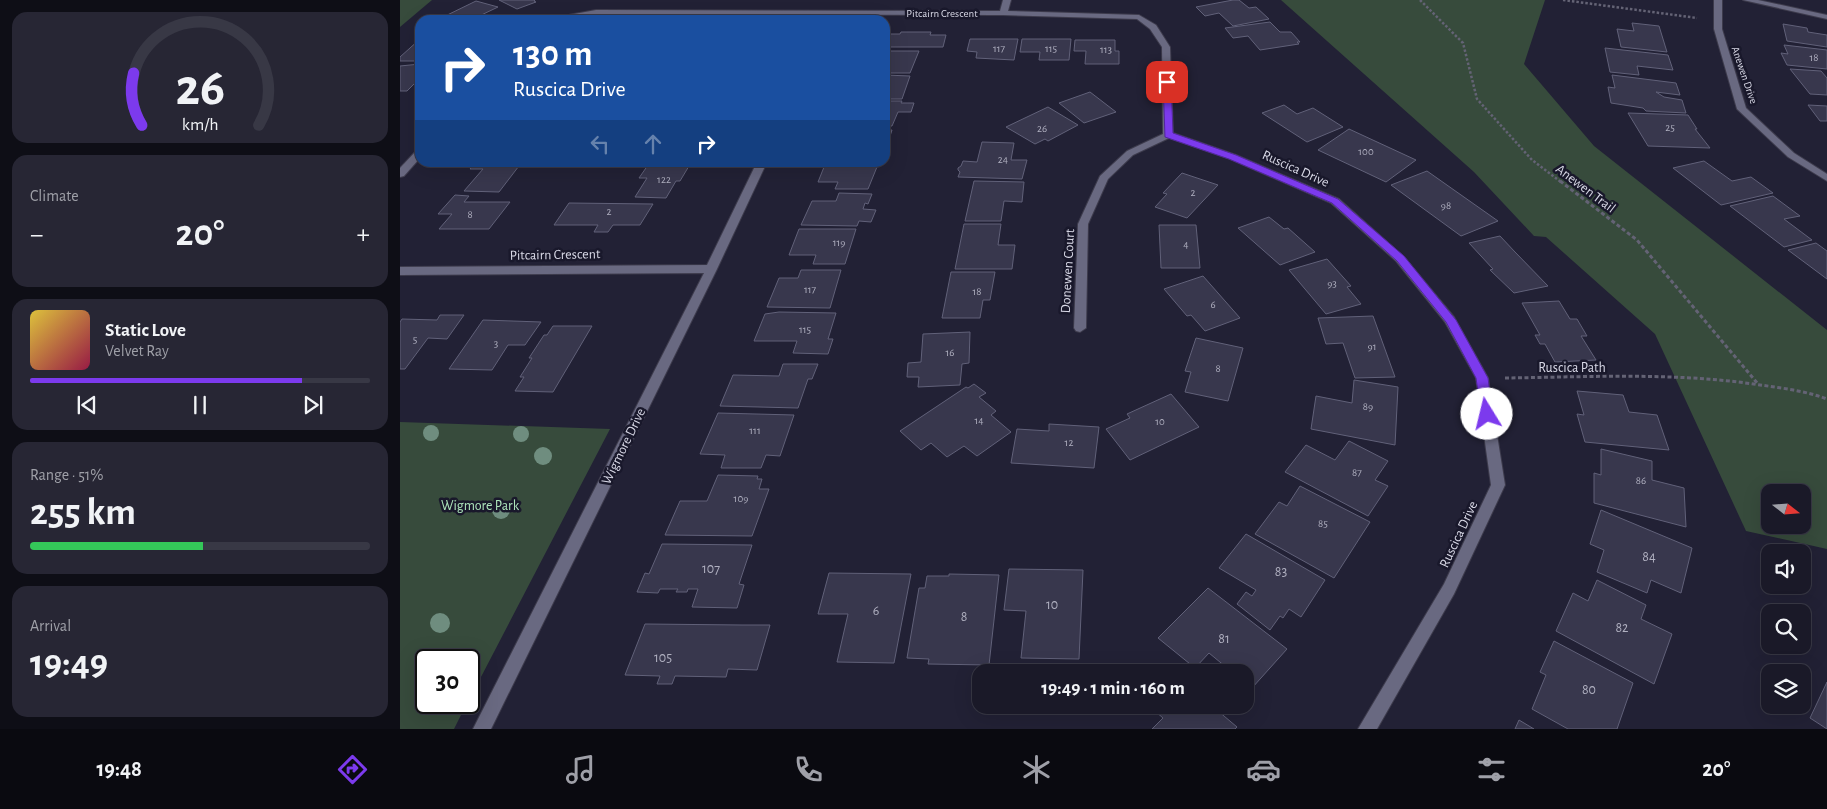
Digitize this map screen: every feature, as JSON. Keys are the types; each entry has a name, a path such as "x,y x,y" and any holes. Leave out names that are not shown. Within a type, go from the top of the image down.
{"street":[{"path":"1007,0 1003,13 1139,17 1153,27 1166,47 1168,135"},
{"name":"Anewen Drive","path":"1718,0 1718,29 1742,109 1791,154 1827,178"},
{"path":"1747,0 1827,17"},
{"name":"Pitcairn Crescent","path":"580,15 596,12 736,15"},
{"name":"Pitcairn Crescent","path":"890,16 1003,13"},
{"name":"Donewen Court","path":"1080,328 1084,224 1104,178 1130,153 1168,135"},
{"name":"Ruscica Drive","path":"1168,135 1233,157 1335,201 1400,259 1450,320 1482,378 1498,485 1449,589 1367,729"},
{"path":"400,174 415,158"},
{"name":"Wigmore Drive","path":"482,729 711,269 760,167"},
{"name":"Pitcairn Crescent","path":"400,271 711,269"}],"path":[{"name":"Anewen Trail","path":"1420,0 1463,43 1477,99 1532,160 1638,240 1758,384"},
{"path":"1563,0 1718,21"},
{"name":"Ruscica Path","path":"1482,378 1710,378 1758,384"},
{"path":"1758,384 1816,395 1827,399"}],"green space":[{"path":"400,0 432,0 400,27"},
{"path":"1281,0 1545,0 1524,64 1594,146 1827,330 1827,549 1746,531 1655,334 1546,237 1534,236 1474,172"},
{"name":"Wigmore Park","path":"400,422 610,429 480,679 480,649 415,649 415,714 462,714 454,729 400,729"}],"building":[{"path":"499,0 535,0 536,2 517,9"},
{"path":"1239,0 1249,8 1256,7 1269,19 1233,26 1219,13 1205,16 1196,7"},
{"path":"476,1 498,7 481,15 447,15"},
{"path":"1270,22 1280,32 1291,32 1300,42 1297,42 1299,44 1260,50 1248,36 1233,38 1225,28"},
{"path":"1632,23 1659,26 1667,52 1621,47 1617,29 1634,31"},
{"path":"1783,24 1807,28 1808,32 1827,35 1827,47 1787,41"},
{"path":"901,32 931,32 930,35 946,35 943,47 890,47 890,34 900,34"},
{"path":"970,39 1018,39 1014,60 976,58 977,52 967,51"},
{"path":"1022,39 1071,39 1069,60 1039,60 1040,52 1020,52"},
{"path":"1075,40 1115,40 1115,51 1119,51 1119,64 1085,64 1086,51 1074,51"},
{"path":"415,44 415,61 400,61 400,57"},
{"path":"1784,45 1827,50 1827,69 1787,65 1781,53 1788,54"},
{"path":"1605,48 1668,55 1673,70 1637,66 1639,75 1610,72"},
{"path":"890,51 919,51 910,73 890,73"},
{"path":"415,64 415,83 407,91 400,91 400,66"},
{"path":"1790,69 1821,71 1827,78 1827,95 1810,94"},
{"path":"890,75 910,76 902,99 890,99"},
{"path":"1612,75 1676,83 1680,95 1656,92 1664,97 1682,100 1686,113 1646,111 1643,108 1611,103 1608,87 1615,88"},
{"path":"1090,92 1116,112 1084,123 1059,103"},
{"path":"890,101 914,103 911,112 898,112 892,126 890,126"},
{"path":"1284,105 1297,114 1313,108 1343,127 1307,142 1262,113"},
{"path":"1808,105 1827,106 1827,121 1820,121"},
{"path":"1048,107 1078,125 1048,141 1045,139 1035,144 1006,127"},
{"path":"1628,113 1688,115 1697,129 1695,129 1710,148 1648,146"},
{"path":"1349,129 1416,160 1386,182 1318,150"},
{"path":"982,142 1014,143 1011,160 1027,160 1022,179 958,177 960,172 958,168 963,161 977,162"},
{"path":"1704,161 1732,181 1751,177 1773,193 1721,205 1673,168"},
{"path":"472,167 518,167 499,192 464,191 483,169 470,169"},
{"path":"647,167 688,167 680,181 676,181 666,198 635,197 647,178 639,178"},
{"path":"824,167 877,167 868,189 835,189 838,182 818,182"},
{"path":"1427,171 1498,221 1461,236 1391,185"},
{"path":"1182,173 1218,185 1187,218 1155,207 1167,194 1163,193"},
{"path":"974,181 1024,182 1022,202 1004,201 1001,221 965,221"},
{"path":"839,193 872,194 868,204 865,203 863,209 876,210 871,222 859,221 857,226 801,225 812,201 836,201"},
{"path":"455,195 469,196 464,202 510,202 489,229 439,229 452,214 438,214"},
{"path":"1773,196 1800,216 1784,219 1812,240 1784,247 1730,206"},
{"path":"569,203 653,204 640,225 613,225 608,232 594,232 598,225 554,225"},
{"path":"1269,217 1284,229 1288,228 1315,252 1280,265 1238,228"},
{"path":"964,224 1001,224 998,245 1015,245 1012,269 955,269"},
{"path":"1159,225 1196,225 1200,268 1161,268"},
{"path":"799,229 856,229 845,264 813,264 816,255 789,255"},
{"path":"1500,236 1548,286 1514,293 1490,270 1493,269 1469,243"},
{"path":"1816,243 1827,251 1827,279 1788,250"},
{"path":"1327,259 1351,286 1347,287 1361,304 1326,314 1289,270"},
{"path":"801,270 841,270 830,308 767,307 779,278 798,278"},
{"path":"951,272 995,272 990,300 983,300 980,318 942,318"},
{"path":"1203,276 1240,318 1205,331 1191,315 1187,316 1164,289"},
{"path":"1559,301 1570,319 1577,319 1587,336 1581,336 1596,360 1555,362 1545,344 1540,344 1535,335 1540,335 1522,303"},
{"path":"779,312 836,313 828,339 833,339 828,354 793,353 797,341 754,341 765,314"},
{"path":"440,315 464,315 447,339 428,338 405,369 400,369 400,322 402,319 437,320"},
{"path":"1373,316 1395,377 1355,378 1343,343 1326,344 1318,318"},
{"path":"483,320 541,322 525,345 508,345 492,370 449,369"},
{"path":"553,326 592,326 553,392 515,391 524,377 520,377 532,358 529,358 544,335 547,335"},
{"path":"970,332 969,363 962,364 960,385 918,387 919,377 907,377 908,363 921,362 923,334"},
{"path":"1196,338 1243,348 1228,401 1185,392 1191,372 1185,371"},
{"path":"783,364 818,364 812,379 808,379 798,408 720,406 733,375 779,376"},
{"path":"1354,380 1398,387 1395,445 1311,429 1316,396 1352,403"},
{"path":"974,384 986,393 979,397 996,411 991,415 1011,432 977,456 964,446 947,457 931,443 921,450 900,431 966,387 968,388"},
{"path":"1577,391 1623,395 1629,412 1657,415 1669,450 1585,442 1577,414 1584,415"},
{"path":"1171,394 1199,427 1130,460 1106,429 1130,418 1127,414"},
{"path":"718,413 794,415 780,456 766,455 761,468 721,468 725,455 700,454"},
{"path":"1049,424 1099,427 1094,468 1011,463 1017,429 1049,431"},
{"path":"1349,441 1388,461 1375,480 1388,486 1368,516 1285,472 1306,445 1335,460"},
{"path":"1601,449 1652,461 1652,480 1684,488 1686,527 1594,503 1594,473 1601,475"},
{"path":"718,475 758,476 757,479 762,479 759,489 769,489 752,536 665,535 680,501 707,501"},
{"path":"1300,486 1370,522 1334,578 1255,534 1279,502 1287,506"},
{"path":"1601,510 1692,548 1681,593 1651,580 1647,593 1597,572 1604,550 1590,544"},
{"path":"1246,534 1325,580 1301,617 1289,609 1283,618 1280,616 1270,630 1237,604 1246,592 1252,596 1256,590 1219,568"},
{"path":"662,544 752,545 739,584 744,585 737,608 692,607 698,589 688,589 687,592 676,592 678,589 660,589 658,593 637,592 645,573 649,574"},
{"path":"1009,569 1083,570 1079,659 1021,658 1026,611 1004,610"},
{"path":"829,573 911,574 894,663 837,662 848,614 818,614"},
{"path":"949,574 999,575 989,664 928,664 929,659 907,658 919,588 925,588 927,576 949,576"},
{"path":"1597,580 1646,605 1641,619 1672,634 1654,684 1556,631 1573,593 1588,601"},
{"path":"1208,588 1287,649 1254,686 1254,664 1222,664 1209,653 1199,664 1190,664 1158,638"},
{"path":"645,624 770,625 757,670 728,669 726,677 675,676 672,684 657,684 660,676 625,675"},
{"path":"1554,641 1633,683 1617,729 1568,729 1532,709 1546,675 1540,672"},
{"path":"1827,682 1827,729 1810,718"},
{"path":"1158,714 1222,714 1237,727 1235,729 1152,729 1163,718"},
{"path":"1519,720 1534,729 1515,729"}],"route":[{"path":"1167,82 1168,135 1233,157 1335,201 1400,259 1450,320 1482,378 1487,414"}]}
